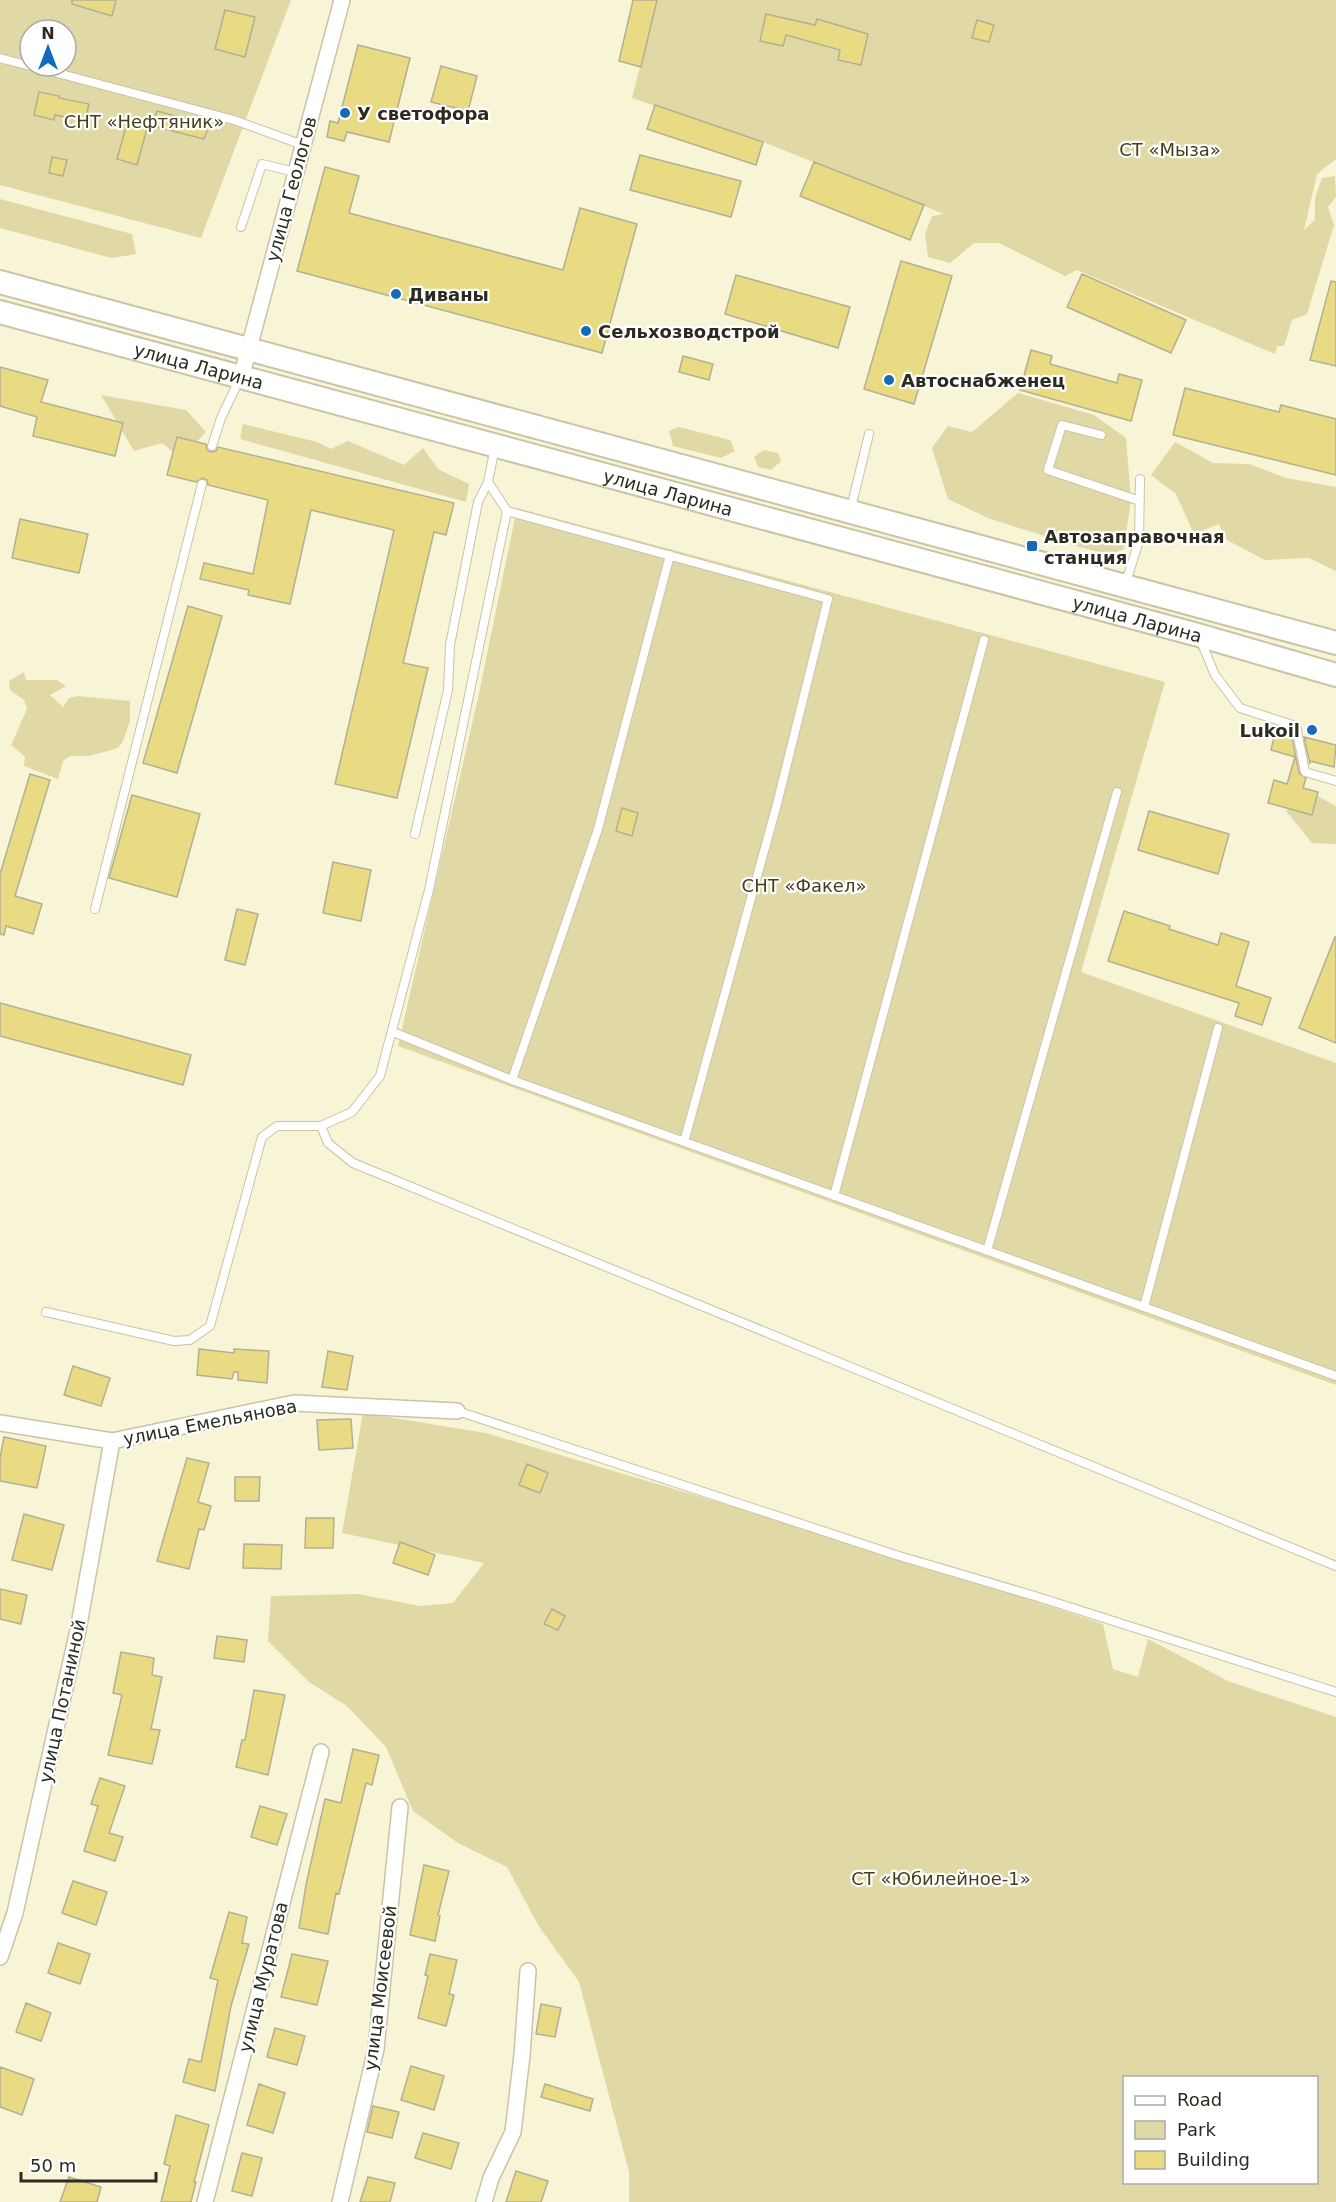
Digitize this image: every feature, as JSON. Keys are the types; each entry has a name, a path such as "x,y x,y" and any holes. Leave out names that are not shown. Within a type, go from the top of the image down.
{"main road":[{"name":"улица Ларина","path":"0,282 1336,643"},
{"name":"улица Ларина","path":"0,312 1198,635 1336,675"}],"street":[{"name":"улица Геологов","path":"241,378 342,0"},
{"name":"улица Емельянова","path":"0,1423 112,1442 294,1403 458,1411"},
{"name":"улица Потаниной","path":"0,1957 15,1913 78,1630 112,1442"},
{"name":"улица Муратова","path":"206,2202 321,1752"},
{"name":"улица Моисеевой","path":"340,2202 376,2049 400,1806"},
{"path":"484,2202 491,2178 513,2132 522,2055 528,1971"}],"lane":[{"path":"0,58 18,63"},
{"path":"75,78 234,120 303,145"},
{"path":"241,227 262,164 296,172"},
{"path":"212,446 221,418 241,378"},
{"path":"1101,435 1062,425 1048,470 1140,501"},
{"path":"850,513 869,434"},
{"path":"416,834 448,690 450,645 478,502 488,482 495,446"},
{"path":"1125,586 1139,541 1140,479"},
{"path":"488,482 507,511 828,599 774,815 684,1142"},
{"path":"95,909 202,484"},
{"path":"46,1312 174,1341 190,1340 210,1326 262,1137 277,1126 321,1126 352,1112 380,1076 429,890 507,511"},
{"path":"512,1080 598,829 670,555"},
{"path":"1198,635 1215,675 1240,708 1296,726 1305,772 1336,781"},
{"path":"834,1196 984,640"},
{"path":"987,1251 1117,792"},
{"path":"1144,1307 1218,1028"},
{"path":"393,1032 512,1080 1336,1376"},
{"path":"321,1126 328,1143 353,1163 1336,1566"},
{"path":"458,1411 896,1554 1336,1692"}],"green space":[{"name":"СНТ «Нефтяник»","path":"0,0 291,0 201,238 0,185"},
{"name":"СТ «Мыза»","path":"657,0 1336,0 1336,159 1317,174 1304,230 1315,220 1315,198 1322,178 1335,176 1336,197 1328,207 1334,225 1307,314 1292,320 1284,346 1277,346 1275,354 1077,270 1065,276 999,243 974,243 950,263 928,257 925,234 932,216 944,214 763,142 632,98"},
{"path":"0,199 132,234 136,254 112,258 0,228"},
{"path":"1018,393 1094,415 1126,438 1131,499 1124,549 1109,555 1069,544 988,518 948,499 932,448 948,426 972,432"},
{"path":"101,395 186,410 206,432 181,458 162,443 134,451"},
{"path":"243,424 317,442 331,449 348,441 404,465 423,448 438,469 469,484 466,502 240,439"},
{"path":"679,427 730,440 735,451 721,458 673,446 669,431"},
{"path":"1175,442 1213,463 1249,464 1286,478 1336,487 1336,571 1309,558 1265,560 1227,540 1219,524 1194,534 1176,494 1151,475"},
{"path":"764,450 778,453 781,461 771,470 758,467 754,457"},
{"name":"СНТ «Факел»","path":"517,508 1165,682 1081,972 1336,1063 1336,1385 398,1046 478,698"},
{"path":"24,672 26,680 57,680 66,686 50,695 63,707 69,698 78,696 130,701 130,721 118,748 89,756 70,756 63,761 58,779 24,766 25,757 11,745 27,709 24,700 10,690 9,681"},
{"path":"1312,793 1336,806 1336,844 1312,843 1286,811"},
{"name":"СТ «Юбилейное-1»","path":"363,1413 486,1433 896,1555 1103,1624 1113,1669 1138,1677 1148,1639 1228,1681 1336,1717 1336,2202 629,2202 629,2172 579,1982 538,1925 507,1867 458,1843 413,1811 386,1747 347,1706 309,1682 268,1641 271,1596 358,1594 420,1606 453,1603 484,1563 342,1533"}],"building":[{"path":"72,0 116,0 112,16 72,4"},
{"path":"633,0 657,0 641,67 619,61"},
{"path":"225,10 255,17 245,57 215,49"},
{"path":"766,14 815,25 817,19 868,34 861,65 838,60 840,50 786,35 783,46 760,41"},
{"path":"977,20 994,25 989,42 972,38"},
{"path":"358,45 410,58 389,142 347,132 344,141 327,137 330,121 338,123"},
{"path":"441,66 477,76 468,111 431,102"},
{"path":"39,92 89,104 85,121 55,115 54,120 34,115"},
{"path":"655,105 763,142 756,165 647,129"},
{"path":"157,111 209,125 204,139 157,127 158,125 153,123"},
{"path":"128,120 148,125 137,165 117,159"},
{"path":"640,155 741,181 731,217 630,190"},
{"path":"52,157 67,160 63,176 49,173"},
{"path":"814,162 924,205 910,240 800,196"},
{"path":"325,167 359,176 349,213 563,270 580,208 637,224 602,353 297,271"},
{"path":"901,261 952,276 914,404 864,389"},
{"path":"1082,274 1186,320 1171,353 1067,307"},
{"path":"736,275 850,307 838,348 725,314"},
{"path":"1331,281 1336,282 1336,366 1310,360"},
{"path":"1031,350 1052,356 1050,364 1117,383 1119,374 1142,380 1131,421 1020,390"},
{"path":"683,356 713,364 709,380 679,372"},
{"path":"0,367 48,380 41,402 123,423 115,456 33,436 37,417 0,406"},
{"path":"1185,388 1279,412 1281,405 1336,419 1336,475 1173,435"},
{"path":"177,437 206,444 207,450 211,452 216,451 218,447 454,503 446,535 434,532 403,663 428,668 397,798 335,784 394,530 311,510 290,604 248,595 249,590 200,579 204,563 253,574 268,500 208,485 207,480 203,478 196,482 167,475"},
{"path":"20,519 88,534 79,573 12,558"},
{"path":"188,606 222,616 177,773 143,763"},
{"path":"1276,729 1291,733 1299,773 1306,778 1303,788 1318,792 1312,815 1268,803 1274,780 1287,784 1295,757 1271,750"},
{"path":"1304,737 1336,745 1334,767 1310,761 1310,764"},
{"path":"30,774 50,780 15,896 42,904 33,934 6,926 4,935 0,934 0,874"},
{"path":"132,795 200,814 177,897 109,878"},
{"path":"622,808 638,813 632,836 616,831"},
{"path":"1149,811 1229,834 1218,874 1138,850"},
{"path":"333,862 371,870 361,921 323,913"},
{"path":"237,909 258,914 245,965 225,960"},
{"path":"1124,911 1218,945 1221,933 1249,942 1236,986 1271,998 1262,1025 1235,1016 1239,1003 1108,961"},
{"path":"1336,937 1336,1043 1299,1028"},
{"path":"0,1003 191,1055 183,1085 0,1036"},
{"path":"199,1349 234,1353 234,1349 269,1351 267,1383 238,1380 238,1372 234,1372 232,1379 197,1375"},
{"path":"328,1351 353,1356 347,1390 322,1387"},
{"path":"73,1366 110,1378 101,1406 64,1395"},
{"path":"351,1419 353,1448 319,1450 317,1420"},
{"path":"4,1437 46,1446 37,1488 0,1481 0,1458"},
{"path":"187,1458 209,1463 198,1502 211,1506 204,1530 199,1529 189,1569 157,1561"},
{"path":"527,1464 548,1473 540,1493 519,1485"},
{"path":"235,1477 260,1477 259,1501 235,1501"},
{"path":"24,1514 64,1525 52,1570 12,1560"},
{"path":"306,1518 334,1518 333,1548 305,1548"},
{"path":"400,1542 435,1555 428,1575 393,1563"},
{"path":"244,1544 282,1545 281,1569 243,1568"},
{"path":"0,1589 27,1595 21,1624 0,1619"},
{"path":"552,1609 565,1616 558,1630 544,1624"},
{"path":"217,1636 247,1640 244,1662 214,1658"},
{"path":"121,1652 154,1658 152,1675 162,1677 151,1729 160,1730 152,1764 108,1755 122,1695 113,1693"},
{"path":"254,1690 285,1695 268,1775 236,1767 242,1740 245,1740"},
{"path":"353,1749 379,1755 372,1785 366,1783 339,1894 336,1893 328,1934 299,1928 325,1799 341,1803"},
{"path":"100,1778 125,1786 109,1833 123,1837 115,1861 84,1851 98,1806 91,1804"},
{"path":"260,1806 287,1814 277,1845 251,1837"},
{"path":"424,1865 449,1871 438,1915 440,1916 435,1941 410,1935"},
{"path":"73,1881 107,1892 96,1925 62,1913"},
{"path":"229,1912 247,1917 242,1943 249,1944 231,2006 215,2091 183,2082 189,2059 201,2062 218,1980 210,1978"},
{"path":"58,1943 90,1954 80,1984 48,1973"},
{"path":"292,1954 328,1961 317,2005 281,1997"},
{"path":"430,1954 457,1960 449,1994 454,1995 446,2026 418,2018 428,1976 425,1975"},
{"path":"26,2003 51,2013 41,2041 16,2032"},
{"path":"541,2004 561,2008 555,2037 536,2034"},
{"path":"275,2028 305,2036 297,2065 267,2057"},
{"path":"411,2066 444,2076 434,2110 401,2100"},
{"path":"0,2067 34,2079 22,2115 0,2107"},
{"path":"259,2084 285,2093 273,2133 247,2125"},
{"path":"545,2084 593,2099 590,2111 541,2097"},
{"path":"373,2106 399,2112 392,2138 367,2132"},
{"path":"176,2115 209,2125 191,2202 161,2202 170,2166 164,2164"},
{"path":"423,2133 459,2143 451,2169 415,2158"},
{"path":"242,2153 262,2158 252,2196 232,2191"},
{"path":"516,2171 548,2181 541,2202 506,2202"},
{"path":"69,2177 101,2187 97,2202 60,2202"},
{"path":"368,2177 395,2183 390,2202 360,2202"}],"place":[{"name":"У светофора","path":"345,113"},
{"name":"Диваны","path":"396,294"},
{"name":"Сельхозводстрой","path":"586,331"},
{"name":"Автоснабженец","path":"889,380"},
{"name":"Автозаправочная станция","path":"1032,546"},
{"name":"Lukoil","path":"1312,730"}]}
